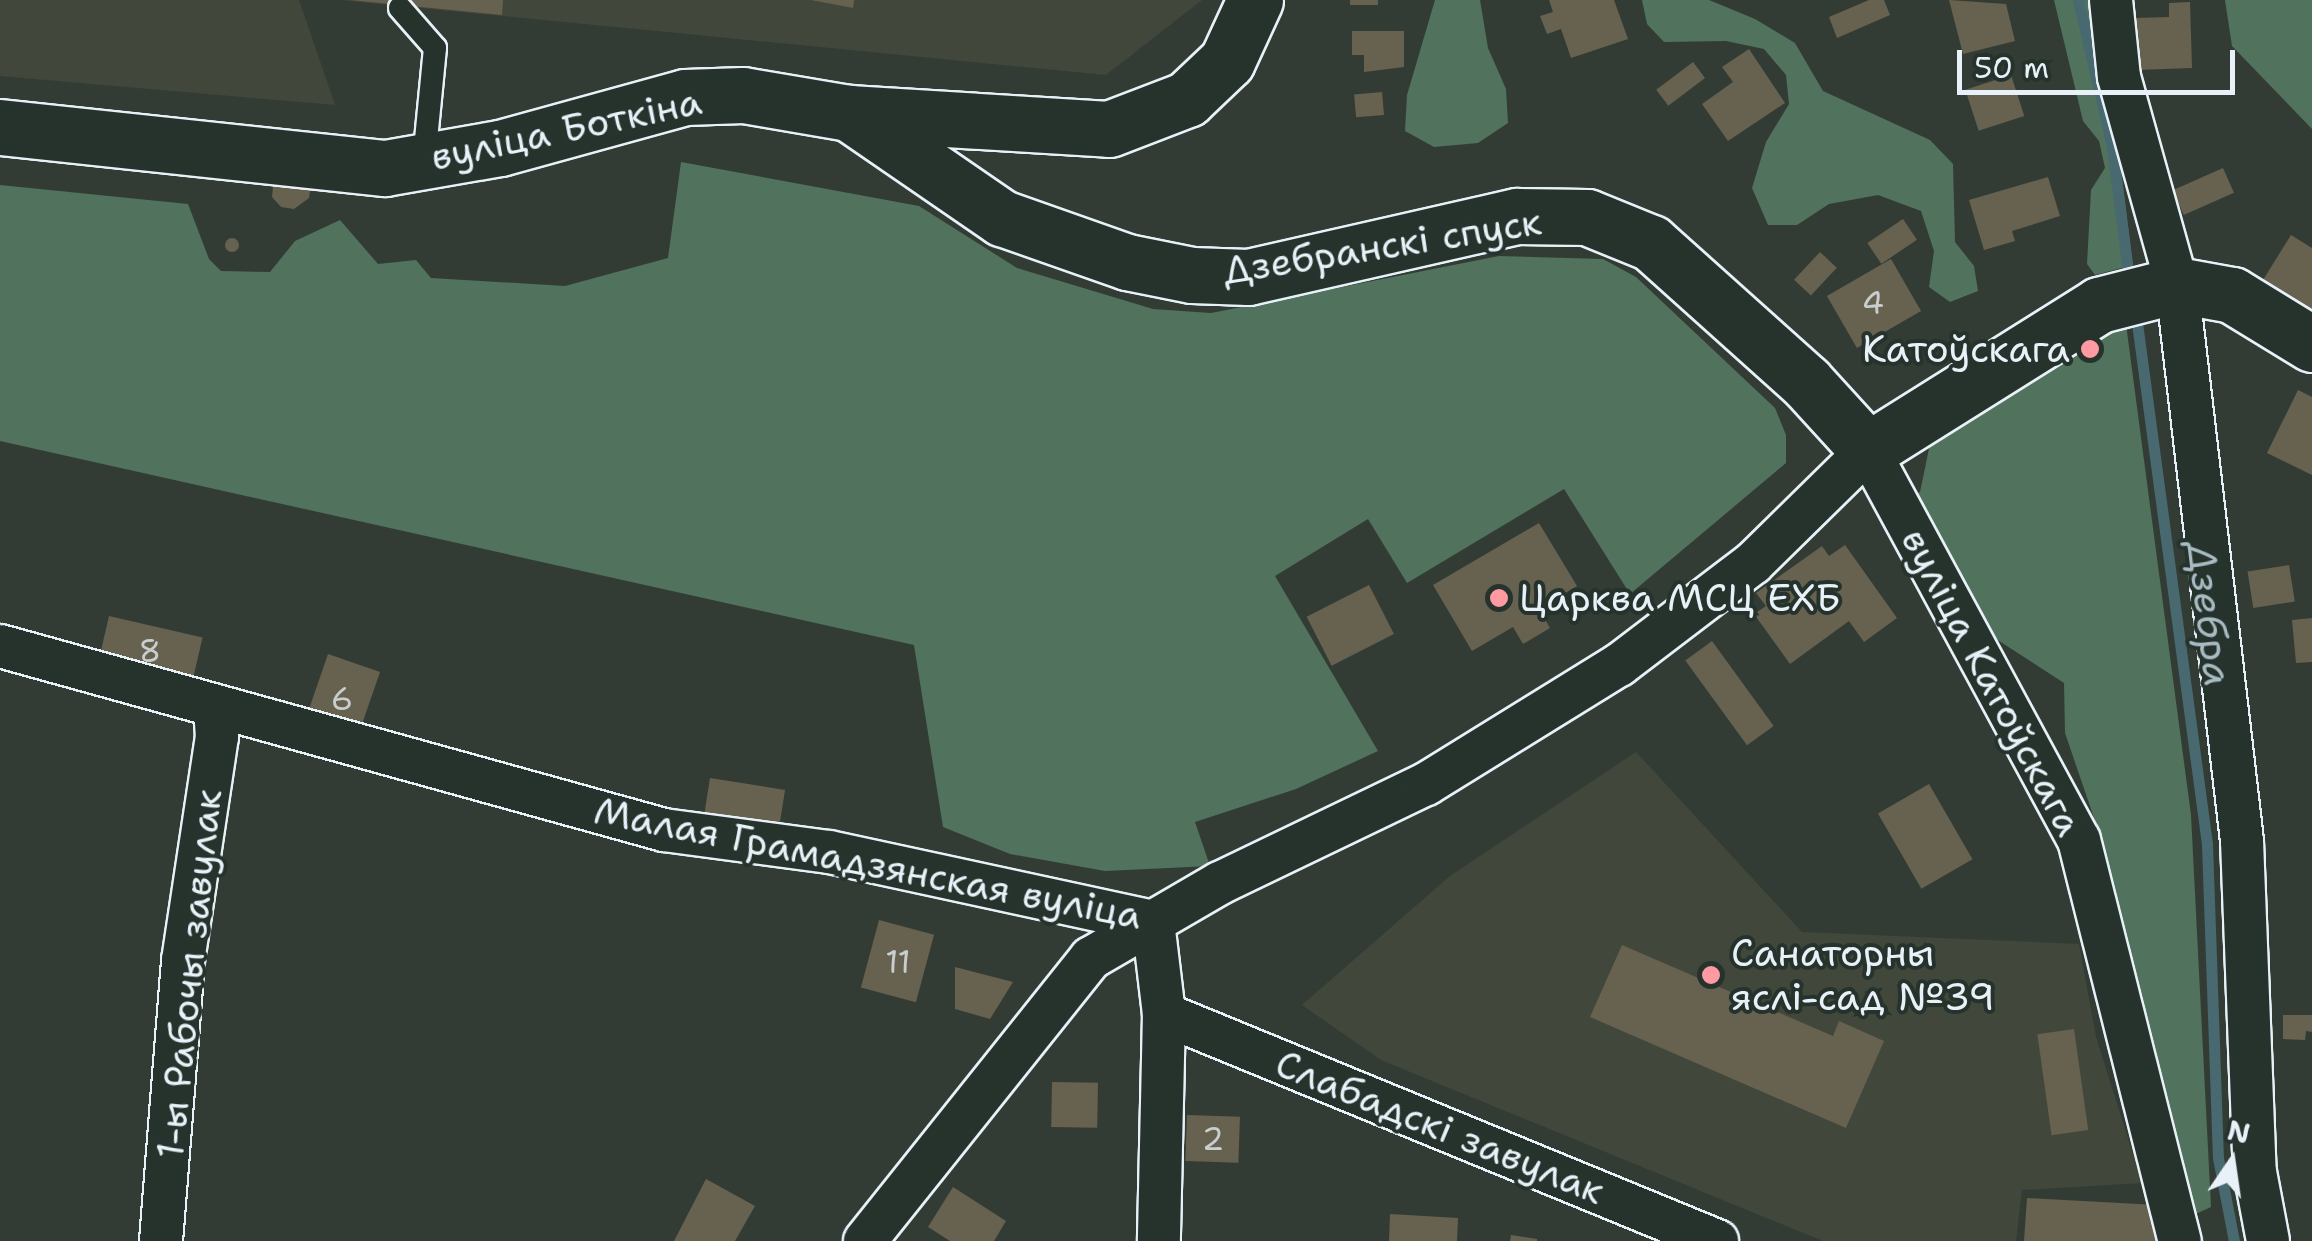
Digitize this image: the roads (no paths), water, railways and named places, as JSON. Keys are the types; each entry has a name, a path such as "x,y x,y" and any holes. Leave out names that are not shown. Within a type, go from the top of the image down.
{"street":[{"name":"вуліца Боткіна","path":"0,128 349,168 424,161 685,97 743,94 849,113 1109,129 1187,99 1227,61 1255,0"},
{"path":"2111,0 2119,77 2166,288 2242,842 2254,1152 2268,1241"},
{"name":"Дзебранскі спуск","path":"849,113 1002,218 1126,262 1192,275 1248,276 1518,216 1587,217 1650,243 1806,382 1868,450"},
{"path":"1868,450 2099,305 2166,288 2232,295 2312,344"},
{"name":"Малая Грамадзянская вуліца","path":"0,646 664,830 829,852 1153,922 1426,784 1619,665 1753,563 1868,450"},
{"name":"вуліца Катоўскага","path":"1868,450 2079,840 2180,1241"},
{"name":"1-ы Рабочы завулак","path":"160,1241 183,961 217,736 215,707"},
{"path":"865,1241 1091,958 1153,922 1164,1014 1159,1241"},
{"name":"Слабадскі завулак","path":"1164,1014 1716,1241"}],"lane":[{"path":"400,8 435,48 424,161"}],"waterway":[{"name":"Дзебра","path":"2078,0 2112,146 2129,281"},
{"name":"Дзебра","path":"2135,308 2207,844 2218,1158 2234,1241"}],"place":[{"name":"Катоўскага","path":"2090,349"},
{"name":"Царква МСЦ ЕХБ","path":"1499,598"},
{"name":"Санаторны яслі-сад №39","path":"1711,975"}]}
